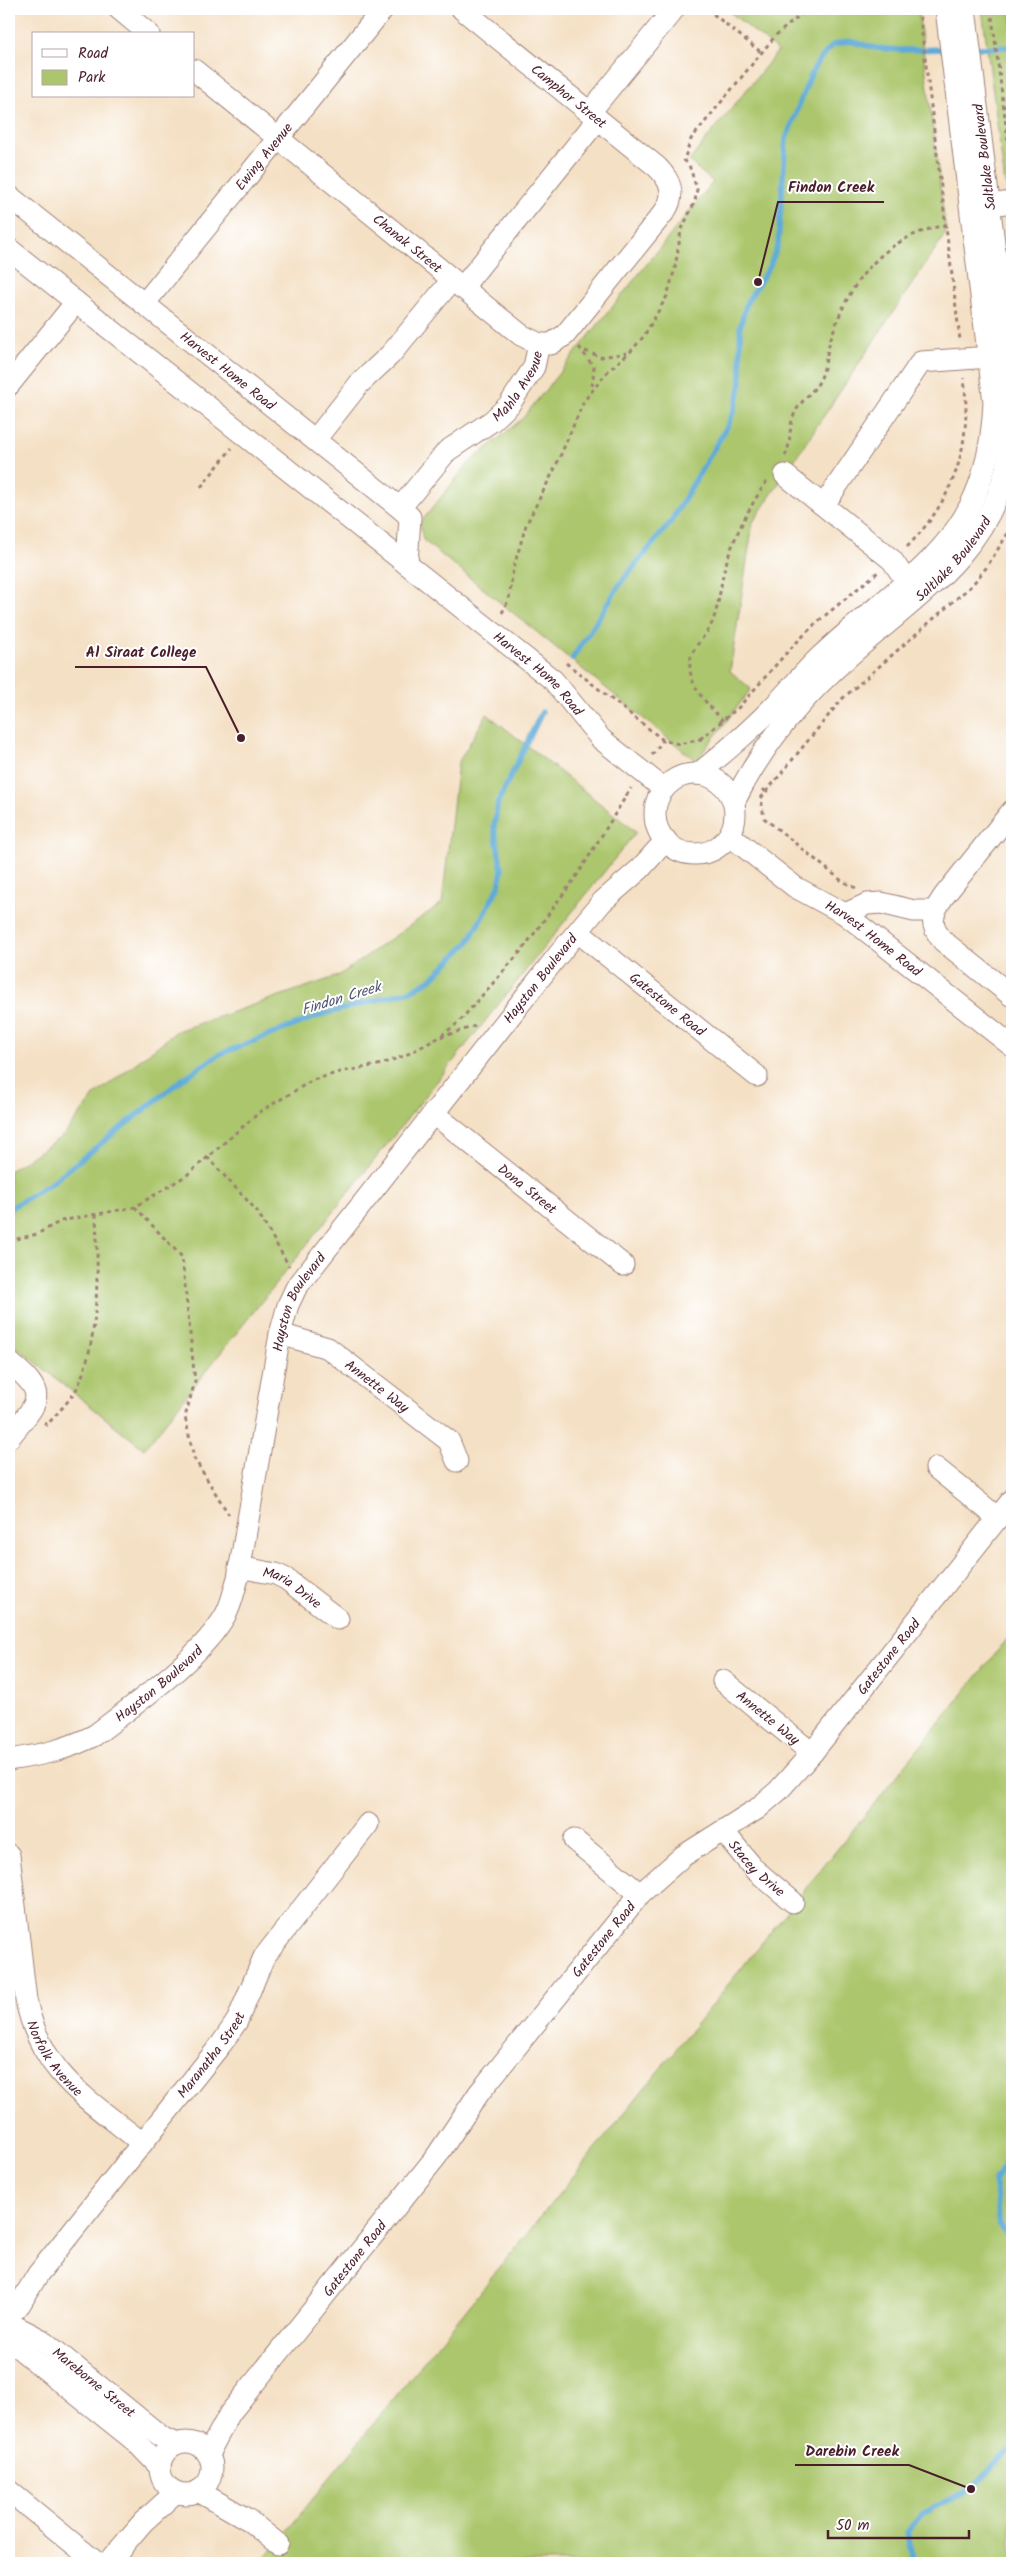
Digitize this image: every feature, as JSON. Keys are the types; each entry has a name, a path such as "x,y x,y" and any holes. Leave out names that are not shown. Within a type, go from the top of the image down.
{"street":[{"path":"119,9 148,32"},
{"name":"Ewing Avenue","path":"144,304 383,9"},
{"name":"Camphor Street","path":"462,9 657,167 664,174 671,188"},
{"path":"316,440 359,384 391,354 457,284 594,116 674,9"},
{"name":"Saltlake Boulevard","path":"946,9 968,106"},
{"name":"Saltlake Boulevard","path":"965,9 968,106 980,206 994,402 993,429 1002,467"},
{"name":"Chanak Street","path":"195,71 457,284 522,335 539,344"},
{"name":"Mahla Avenue","path":"400,508 448,451 492,421 509,405 534,367 539,344 551,344 565,335 665,211 670,202 671,188"},
{"name":"Harvest Home Road","path":"9,196 410,517 407,564"},
{"path":"980,206 1012,202"},
{"name":"Saltlake Boulevard","path":"734,802 746,777 771,741 828,676 926,591 961,556 989,513 1012,431 1012,388 980,206"},
{"name":"Harvest Home Road","path":"9,249 553,680 601,739 664,789"},
{"path":"9,386 76,302"},
{"path":"830,496 921,362 990,357"},
{"name":"Saltlake Boulevard","path":"698,774 768,713 822,655 940,552 957,530 980,486 1002,467"},
{"path":"785,475 892,560 907,582"},
{"path":"698,774 710,776 720,782 734,802 735,819 729,835 721,844 710,851 699,854 686,853 675,848 666,840 658,828 655,815 657,801 664,789 673,780 685,775 698,774"},
{"path":"1012,811 934,911 933,926 943,941 1012,996"},
{"name":"Harvest Home Road","path":"729,835 795,887 846,914 1012,1046"},
{"name":"Hayston Boulevard","path":"9,1760 49,1754 78,1744 95,1735 200,1648 216,1628 226,1613 233,1596 280,1334 288,1305 303,1278 510,1014 602,902 640,870 666,840"},
{"path":"846,914 867,904 881,903 914,911 934,911"},
{"name":"Gatestone Road","path":"578,932 757,1076"},
{"name":"Dona Street","path":"433,1113 623,1264"},
{"name":"Annette Way","path":"280,1334 328,1348 449,1441 457,1461"},
{"path":"9,1362 34,1385 36,1397 30,1411 9,1438"},
{"path":"936,1468 998,1518"},
{"name":"Gatestone Road","path":"192,2447 230,2413 436,2156 479,2094 640,1894 683,1856 724,1832 757,1809 778,1791 812,1753 1012,1500"},
{"name":"Maria Drive","path":"239,1567 276,1574 286,1579 338,1619"},
{"name":"Annette Way","path":"724,1681 812,1753"},
{"name":"Maranatha Street","path":"9,2315 20,2304 38,2274 222,2043 237,2021 255,1975 275,1942 368,1824"},
{"name":"Stacey Drive","path":"724,1832 754,1869 793,1902"},
{"path":"574,1840 640,1894"},
{"name":"Norfolk Avenue","path":"9,1855 26,2000 30,2022 38,2040 46,2057 60,2076 142,2143"},
{"name":"Maranatha Street","path":"9,2301 20,2287 38,2274"},
{"name":"Mareborne Street","path":"9,2323 42,2340 163,2438 192,2447"},
{"name":"Mareborne Street","path":"9,2334 20,2350 134,2441 167,2480"},
{"path":"108,2563 142,2522 167,2480 165,2454 192,2447 211,2461 204,2484 191,2494 167,2480"},
{"path":"204,2484 278,2544"},
{"path":"9,2491 97,2563"}],"path":[{"path":"707,9 762,53"},
{"path":"510,619 502,613 509,599 513,570 526,525 555,468 576,414 592,388 644,336 658,313 672,281 681,231 695,201 697,189 689,165 684,160 691,139 776,35 808,9"},
{"path":"563,661 663,740 679,744 700,739 739,707 788,651 816,623 892,560 926,528 940,506 954,478 963,451 967,424 962,359 919,9"},
{"path":"991,9 1012,172"},
{"path":"565,335 582,350 594,367 592,388"},
{"path":"582,350 601,357 628,353"},
{"path":"201,487 243,435"},
{"path":"862,888 852,887 842,881 764,818 761,798 842,699 972,585 986,568 1012,526"},
{"path":"700,739 720,756"},
{"path":"9,1241 37,1234 61,1221 134,1207 171,1186 261,1111 313,1080 340,1072 378,1065 404,1056 438,1038 458,1023 522,950 578,874 663,740"},
{"path":"746,777 766,792"},
{"path":"438,1038 510,1014"},
{"path":"207,1157 257,1211 289,1266 303,1278"},
{"path":"134,1207 182,1257 195,1381 185,1416 194,1458 228,1515 248,1519"},
{"path":"30,1411 47,1425 78,1386 92,1331 96,1215"}],"green space":[{"path":"726,9 918,9 946,233 753,522 730,671 751,689 696,761 423,540 420,523 468,464 522,419 713,182 689,161 778,51"},
{"path":"982,9 1012,9 1012,188 1005,184"},
{"path":"487,714 636,832 144,1449 9,1341 9,1171 63,1136 95,1095 177,1031 338,976 442,903 458,763"},
{"path":"1012,1633 1012,2563 261,2563"}],"waterway":[{"name":"Findon Creek","path":"572,659 622,581 670,523 728,425 736,405 741,382 740,327 747,302 770,265 778,245 786,139 811,74 820,59 833,45 849,41 876,48 901,50 948,49"},
{"name":"Findon Creek","path":"974,48 1012,47"},
{"name":"Findon Creek","path":"9,1209 51,1183 184,1078 220,1054 324,1014 410,991 430,980 468,943 499,886 502,870 494,827 498,802 542,712"},
{"path":"1012,2153 995,2180 1000,2226 1012,2247"},
{"path":"915,2563 907,2532 922,2514 971,2489 1012,2447"}],"place":[{"name":"Findon Creek","path":"758,282"},
{"name":"Al Siraat College","path":"241,738"},
{"name":"Darebin Creek","path":"971,2489"}]}
